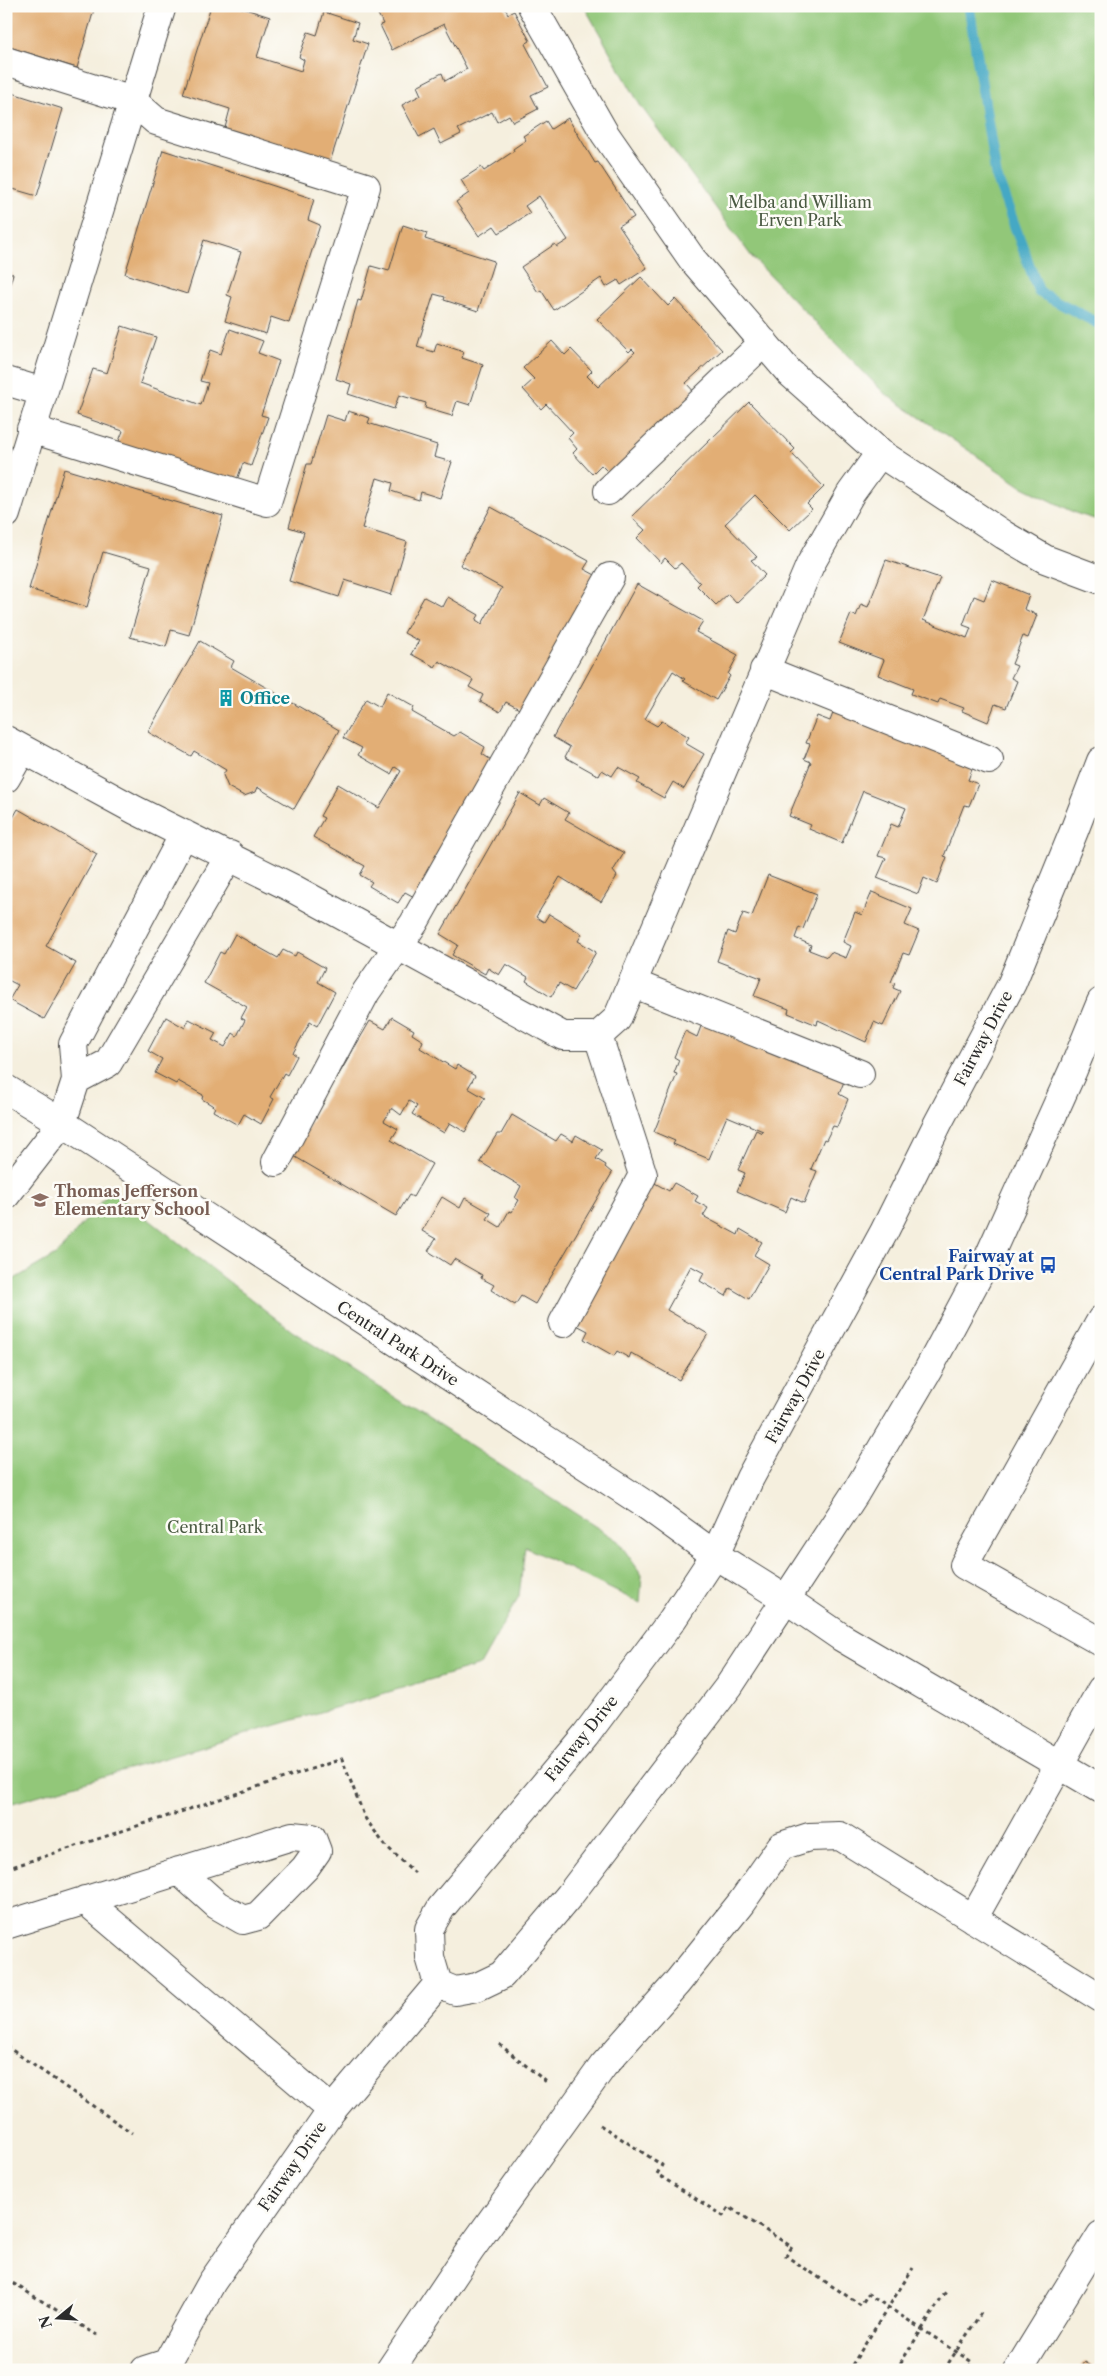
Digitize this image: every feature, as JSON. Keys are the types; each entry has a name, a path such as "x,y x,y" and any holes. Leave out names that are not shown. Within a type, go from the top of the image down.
{"main road":[{"path":"6,514 162,6"},
{"path":"532,6 605,134 692,260 789,372 880,453 1004,535 1045,559 1101,580"},
{"path":"6,61 132,101 156,121 366,186 268,502 32,429"},
{"path":"608,491 764,342"},
{"path":"6,381 43,392"},
{"path":"6,778 14,745 135,810 230,855 562,1036 598,1036 617,1018 810,565 851,494 880,453"},
{"path":"276,1162 366,992 414,923 610,577"},
{"path":"764,670 989,760"},
{"name":"Fairway Drive","path":"160,2368 212,2282 332,2110 438,1984 430,1957 429,1929 441,1908 584,1736 672,1620 715,1555 750,1478 876,1248 1012,984 1101,761"},
{"path":"6,1195 62,1123 76,1080 73,1044 184,834"},
{"path":"76,1080 108,1063 230,855"},
{"path":"632,983 860,1074"},
{"path":"438,1984 454,1991 477,1987 502,1975 569,1896 634,1814 729,1686 856,1492 924,1378 990,1254 1073,1070 1101,1002"},
{"path":"563,1323 644,1175 598,1036"},
{"name":"Central Park Drive","path":"6,1090 62,1123 646,1505 715,1555 787,1600 840,1637 1101,1789"},
{"path":"1101,1320 964,1565 1101,1642"},
{"path":"973,1919 1101,1690"},
{"path":"390,2370 476,2241 598,2074 676,1984 741,1903 781,1846 810,1836 840,1836 1101,1998"},
{"path":"6,1925 179,1871"},
{"path":"85,1900 332,2110"},
{"path":"1018,2370 1101,2234"}],"path":[{"path":"6,1869 342,1759 365,1818 385,1845 415,1873"},
{"path":"499,2044 555,2089"},
{"path":"6,2046 132,2133"},
{"path":"594,2120 662,2165 657,2174 723,2216 729,2207 792,2247 786,2256 861,2306 868,2294 972,2362 967,2370"},
{"path":"852,2365 913,2268"},
{"path":"6,2278 97,2335"},
{"path":"896,2370 947,2290"},
{"path":"944,2370 981,2312"}],"green space":[{"name":"Melba and William Erven Park","path":"584,6 1101,6 1101,521 1078,514 1021,486 884,393 752,257 640,105"},
{"name":"Central Park","path":"111,1190 292,1331 618,1541 642,1575 640,1603 525,1547 519,1596 480,1665 6,1805 6,1284 57,1254"}],"building":[{"path":"6,6 95,6 77,68 6,46"},
{"path":"211,6 236,6 270,17 257,57 301,71 304,60 299,57 308,32 317,35 324,12 358,23 353,39 368,44 330,162 225,128 230,109 183,94"},
{"path":"374,6 504,6 508,14 514,11 530,41 525,44 548,87 531,95 538,109 513,122 509,115 497,122 492,112 458,129 461,134 441,144 434,129 419,137 402,105 421,95 417,86 442,73 445,81 467,69 444,24 392,50 380,25 383,24"},
{"path":"6,91 63,109 37,196 6,187"},
{"path":"568,118 595,163 598,162 634,217 619,226 647,268 621,285 618,280 606,287 601,278 554,310 541,290 538,292 521,267 555,244 557,247 568,240 539,196 525,206 530,213 499,233 494,226 479,236 456,202 469,193 461,180 481,167 484,171 514,151 513,149 526,140 523,136 546,121 551,129"},
{"path":"163,150 314,199 308,220 320,225 289,323 271,317 266,334 225,321 232,297 227,295 241,252 204,240 187,294 125,274"},
{"path":"403,225 427,233 425,239 494,261 478,311 444,300 445,297 434,294 417,347 434,352 437,343 464,352 462,358 483,365 470,405 457,401 452,416 425,408 426,403 399,395 394,409 348,394 351,384 336,379 358,300 361,301 371,266 389,271"},
{"path":"6,272 13,274 7,294 6,294"},
{"path":"641,277 668,306 675,299 722,350 686,383 697,395 614,478 601,465 592,474 573,453 577,449 568,438 573,433 546,404 541,409 523,389 534,379 523,368 552,341 565,355 571,349 592,371 587,376 598,387 635,352 632,349 629,352 597,319"},
{"path":"122,326 156,337 140,383 201,405 208,383 200,381 210,350 221,354 230,329 263,341 258,353 279,361 261,415 268,417 251,466 243,463 233,491 115,451 123,431 77,415 93,369 107,373"},
{"path":"749,402 795,449 791,453 824,487 807,504 812,509 790,530 755,495 725,524 757,557 751,560 765,575 736,603 728,594 716,605 697,586 700,583 681,563 675,568 665,558 661,563 637,538 645,530 631,517"},
{"path":"348,411 370,418 368,423 437,445 434,457 452,462 440,498 421,492 419,500 391,491 393,483 377,478 362,528 407,542 391,595 345,580 339,597 289,581 304,532 289,527 307,464 311,464 326,415 345,421"},
{"path":"64,469 223,516 189,635 171,630 166,647 130,637 151,566 103,552 87,607 29,589"},
{"path":"491,507 589,561 584,569 597,576 523,711 506,702 500,712 480,701 483,695 469,687 473,680 439,661 435,667 411,654 419,641 404,633 424,597 443,607 448,597 479,615 476,620 482,624 502,588 460,565"},
{"path":"886,560 940,578 923,620 967,638 971,628 963,625 974,596 984,600 992,580 1029,595 1024,609 1037,615 1028,638 1023,636 1012,664 1017,666 1011,678 1017,681 1006,708 995,704 988,722 962,711 964,708 940,699 938,704 911,694 913,689 878,675 884,660 839,643 851,614 856,616 861,604 868,607"},
{"path":"637,584 703,621 696,632 738,655 728,674 730,676 716,700 683,681 685,679 673,671 645,719 657,726 662,721 689,737 685,743 704,754 684,789 673,782 664,798 637,783 640,779 618,767 612,776 602,770 599,776 565,757 570,747 553,737"},
{"name":"Office","path":"200,641 234,661 231,667 339,730 294,809 257,787 255,792 244,796 228,787 223,775 226,770 194,751 191,756 148,732"},
{"path":"387,692 414,707 412,712 454,736 460,732 485,747 482,754 499,765 418,899 405,892 398,903 369,886 372,882 360,875 365,866 313,837 324,818 320,816 338,784 379,808 401,771 395,767 391,774 358,755 362,748 343,738 366,699 380,707"},
{"path":"835,708 974,764 968,780 978,784 969,806 964,805 944,856 947,857 937,884 924,878 918,894 877,878 886,858 878,856 891,824 898,827 906,808 863,791 842,843 809,829 811,825 789,816 811,762 804,759 810,744 806,743 817,716 830,721"},
{"path":"520,793 540,805 544,798 569,813 565,819 624,853 613,871 617,876 601,902 560,877 536,917 544,922 549,914 582,934 578,941 596,952 573,991 559,983 551,997 526,981 528,977 506,964 499,975 488,968 485,974 452,955 458,945 440,934"},
{"path":"18,809 97,854 46,946 76,963 44,1019 9,1000 18,985 6,979 6,830"},
{"path":"768,875 817,894 803,929 799,927 795,938 811,945 809,950 827,957 831,952 846,958 851,946 843,942 855,912 862,915 872,892 912,909 905,925 919,931 909,955 903,953 891,982 895,983 893,988 900,991 883,1026 874,1022 866,1042 818,1020 817,1025 788,1013 789,1009 754,996 761,978 717,961 728,931 735,934 743,913 752,916"},
{"path":"235,934 278,958 283,950 295,956 297,952 325,968 318,982 335,992 317,1026 310,1022 293,1053 297,1056 287,1075 284,1073 270,1097 274,1099 261,1124 244,1114 238,1125 213,1111 215,1107 202,1099 203,1095 178,1081 176,1084 155,1073 162,1059 148,1051 166,1017 185,1028 189,1019 216,1033 212,1040 225,1047 233,1033 237,1036 245,1020 241,1018 247,1007 204,983 220,952 224,954"},
{"path":"392,1017 414,1030 412,1034 423,1041 420,1048 455,1069 457,1065 475,1076 468,1088 485,1098 465,1132 450,1123 444,1133 412,1114 417,1106 409,1101 401,1115 392,1108 384,1121 398,1129 391,1140 432,1164 413,1197 409,1195 396,1216 292,1155 370,1021 385,1029"},
{"path":"703,1021 845,1079 839,1094 848,1099 837,1127 833,1126 826,1140 824,1139 811,1169 817,1171 804,1203 791,1197 785,1212 737,1191 745,1173 738,1170 756,1130 762,1133 763,1131 727,1116 709,1159 673,1144 675,1141 654,1132 677,1074 674,1073 679,1060 674,1057 685,1031 697,1037"},
{"path":"512,1115 556,1141 561,1134 573,1141 576,1135 602,1150 596,1159 606,1165 605,1167 612,1173 535,1304 521,1296 515,1305 491,1290 494,1285 481,1278 482,1275 454,1259 450,1265 428,1251 436,1239 422,1231 442,1197 460,1208 465,1198 491,1213 487,1219 500,1227 509,1211 512,1212 519,1200 515,1198 521,1186 480,1162 497,1134 501,1134"},
{"path":"651,1181 669,1191 674,1183 698,1196 695,1201 708,1208 703,1216 738,1235 740,1229 762,1242 754,1255 769,1264 749,1299 730,1288 726,1296 700,1281 704,1273 691,1266 667,1310 708,1334 679,1380 631,1353 629,1358 617,1351 614,1356 584,1339 588,1331 573,1323"},
{"path":"1085,2362 1097,2370 1080,2370"}],"waterway":[{"path":"969,6 996,175 1039,292 1101,325"}],"place":[{"name":"Office","path":"226,698"},
{"name":"Thomas Jefferson Elementary School","path":"40,1200"},
{"name":"Fairway at Central Park Drive","path":"1048,1265"}]}
